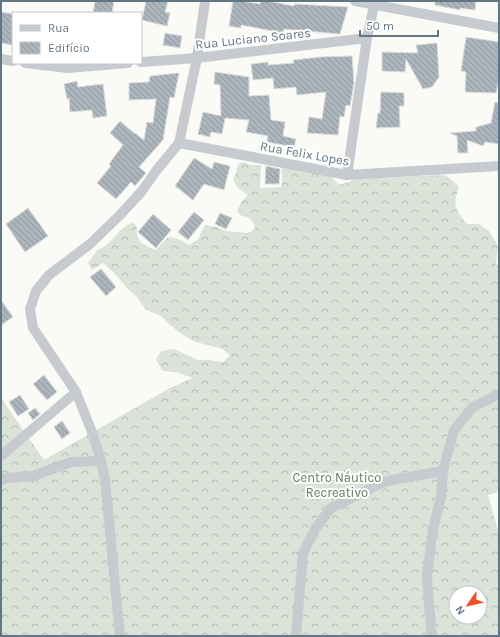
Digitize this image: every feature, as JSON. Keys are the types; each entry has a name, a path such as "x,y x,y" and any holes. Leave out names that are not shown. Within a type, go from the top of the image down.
{"street":[{"path":"120,636 105,480 101,461 92,432 76,392 33,328 30,309 36,291 49,275 90,244 120,216 142,191 179,143 197,58 205,1"},
{"path":"355,1 374,3 499,28"},
{"path":"347,175 367,38 374,3"},
{"name":"Rua Luciano Soares","path":"142,62 197,58 367,38"},
{"path":"1,59 12,61"},
{"path":"34,64 68,68 116,64"},
{"name":"Rua Felix Lopes","path":"179,143 347,175 499,166"},
{"path":"1,456 76,392"},
{"path":"432,636 428,607 428,575 433,529 441,497 443,471 454,430 473,407 495,396 499,396"},
{"path":"1,480 6,478 33,476 71,462 101,461"},
{"path":"296,636 303,553 315,529 331,508 386,481 443,471"}],"green space":[{"name":"Centro Náutico Recreativo","path":"242,162 251,165 261,165 260,188 282,187 282,165 331,176 339,184 347,183 354,179 445,175 459,186 455,202 459,214 467,224 479,224 489,231 498,246 496,265 499,264 499,492 488,495 499,534 499,636 1,636 1,398 44,460 170,388 193,378 176,372 163,371 156,360 161,351 174,349 198,360 223,362 230,355 223,349 196,342 183,335 161,316 145,309 137,297 103,263 92,270 88,263 98,249 104,247 126,226 134,223 137,227 137,236 139,240 156,250 166,239 170,237 178,239 189,245 198,239 205,225 217,227 225,231 247,233 252,231 255,228 251,220 240,215 237,210 248,195 237,187 233,179 238,165"}],"building":[{"path":"95,1 114,1 112,12 93,12"},
{"path":"146,1 168,1 165,12 170,13 167,26 142,20"},
{"path":"233,1 260,4 261,1 267,1 294,6 295,4 348,7 340,34 284,29 283,33 241,25 241,28 229,26"},
{"path":"435,1 476,1 475,10 460,8 460,10 435,5"},
{"path":"1,12 12,14 12,45 1,43"},
{"path":"165,33 182,36 180,48 163,45"},
{"path":"466,37 499,42 499,79 496,93 465,92 466,72 461,71"},
{"path":"437,43 439,77 432,87 423,89 406,59 405,72 382,71 382,52 418,53 416,45"},
{"path":"352,56 354,83 350,106 346,105 344,117 340,116 338,135 307,133 309,117 322,119 326,92 297,95 296,87 274,89 273,78 253,80 251,64 268,62 268,65 294,63 293,60"},
{"path":"215,72 249,77 249,96 269,95 271,120 285,122 283,136 296,139 294,147 267,142 268,136 246,132 249,120 225,118 222,134 211,132 210,137 198,134 203,112 221,116 220,85 214,84"},
{"path":"179,73 174,98 170,97 163,140 139,167 146,173 135,186 131,182 116,199 97,183 111,166 109,164 123,145 110,133 120,121 144,140 147,122 153,123 156,99 129,100 129,83 149,82 150,76"},
{"path":"77,81 78,87 103,84 107,116 93,118 92,110 70,112 69,98 67,99 64,84"},
{"path":"381,92 404,93 404,106 399,106 400,127 376,128 378,113 380,113"},
{"path":"495,102 499,103 499,144 485,142 483,146 467,140 468,153 458,153 457,136 450,133 476,131 476,127 491,123"},
{"path":"194,158 212,169 214,162 230,166 224,190 204,184 193,200 175,186"},
{"path":"266,166 280,169 279,184 265,184"},
{"path":"28,208 48,236 25,252 6,224"},
{"path":"194,212 204,220 188,240 178,232"},
{"path":"220,213 232,218 226,229 215,224"},
{"path":"153,214 171,230 156,248 138,232"},
{"path":"101,269 116,287 106,296 90,277"},
{"path":"1,300 13,317 1,325"},
{"path":"44,375 57,392 47,400 33,384"},
{"path":"20,395 29,409 18,416 9,402"},
{"path":"35,408 40,414 33,420 28,413"},
{"path":"62,421 70,433 62,439 54,427"}]}
